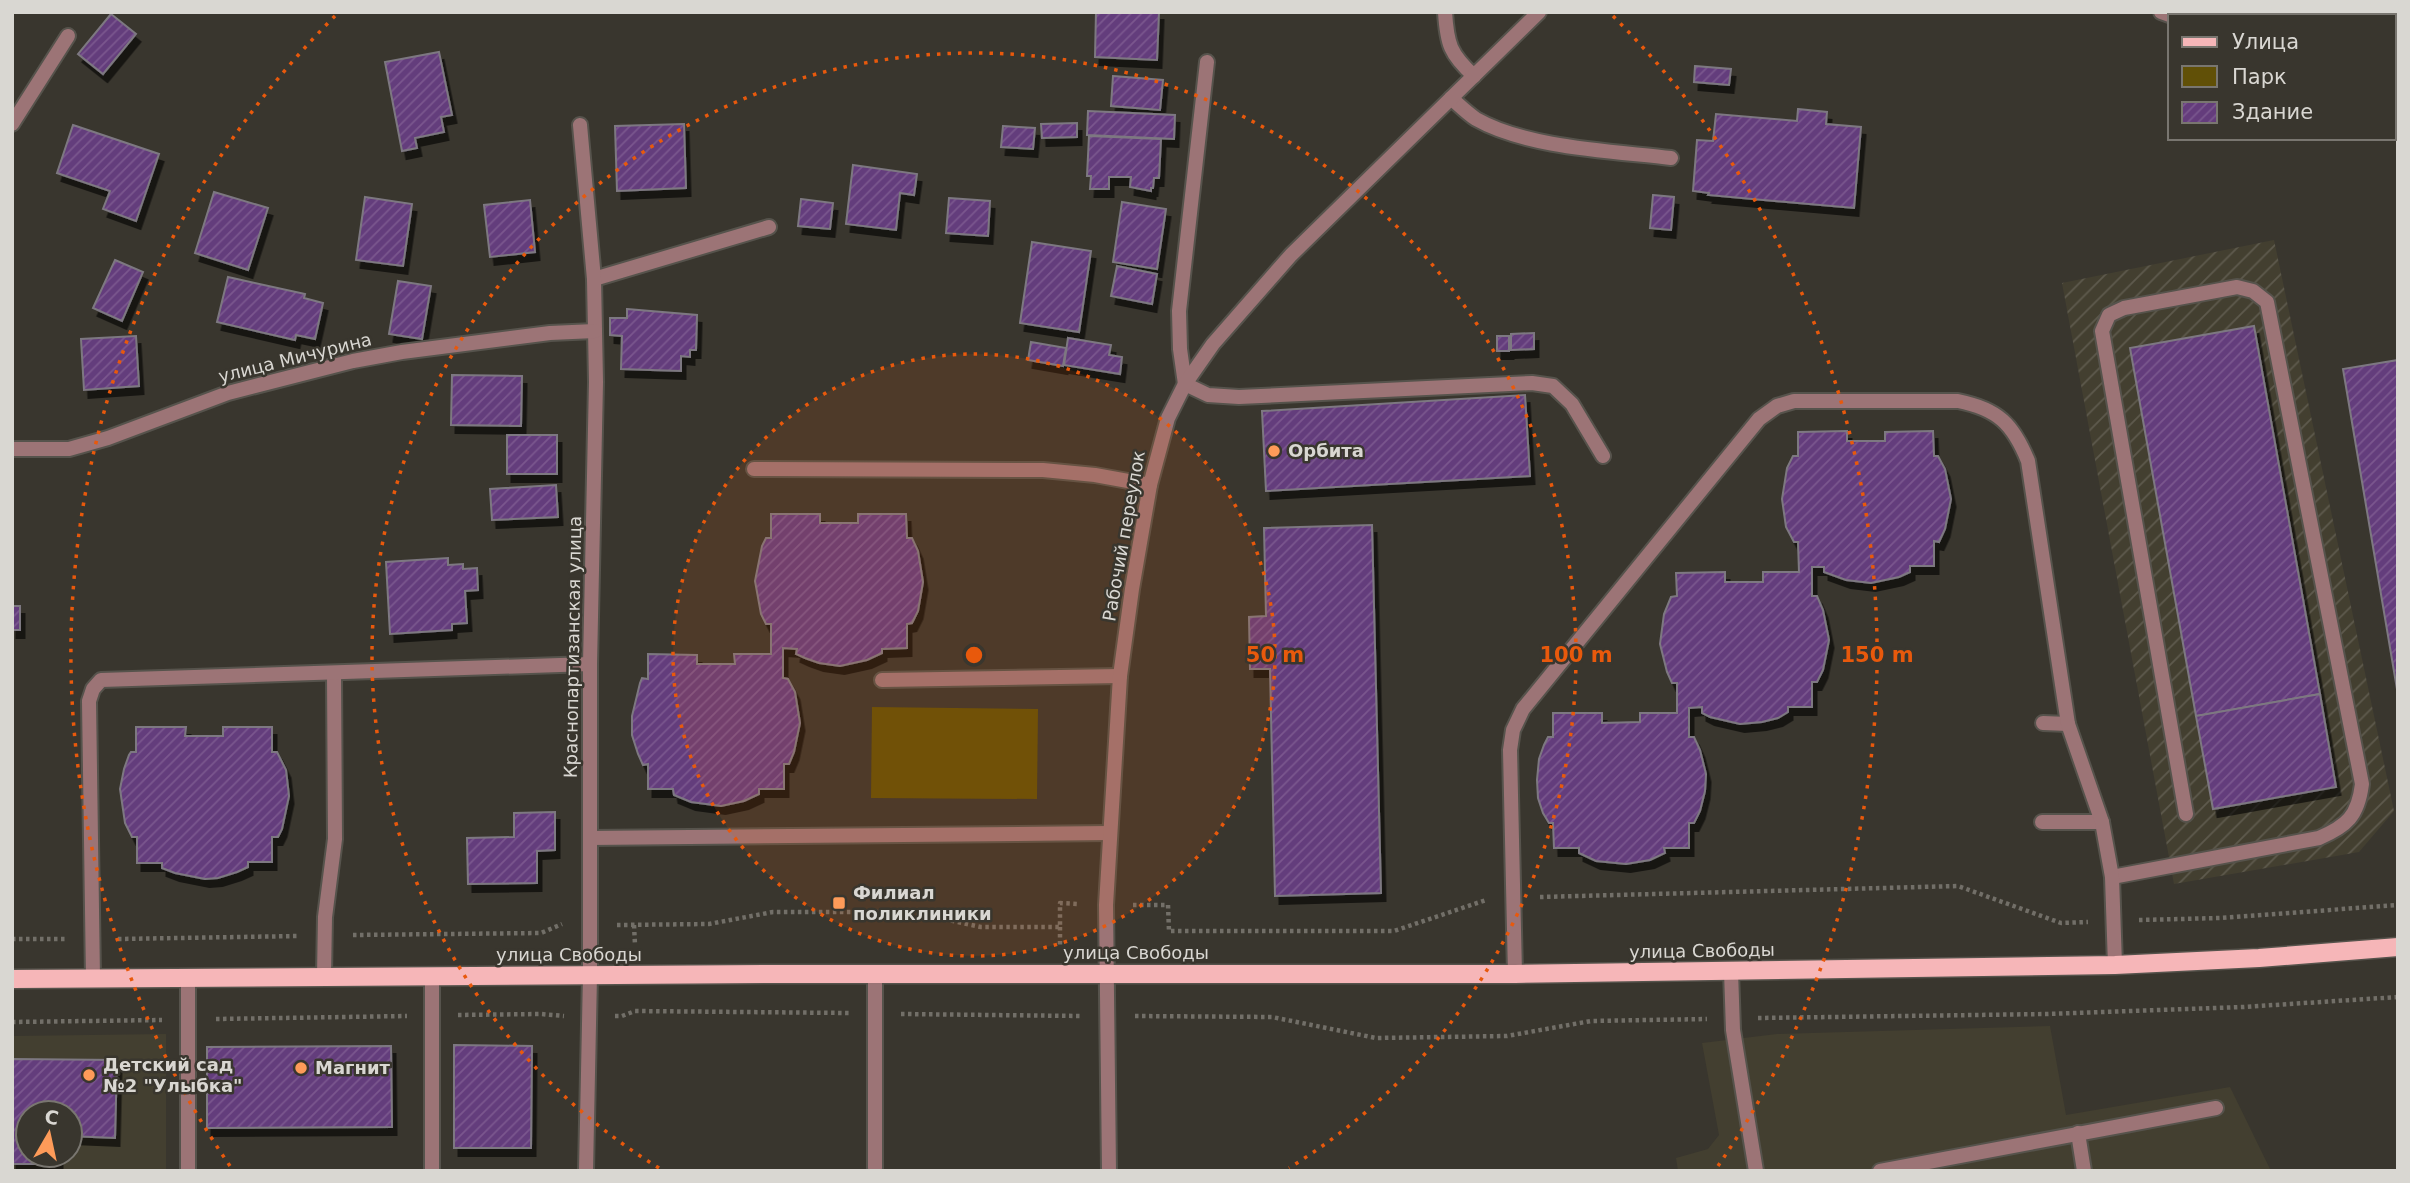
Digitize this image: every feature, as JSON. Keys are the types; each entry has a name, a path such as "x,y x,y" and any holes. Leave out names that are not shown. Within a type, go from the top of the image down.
{"main road":[{"name":"улица Свободы","path":"12,979 874,974 1515,974 2115,965 2259,958 2398,947"}],"street":[{"path":"1446,12 1447,36 1451,50 1458,61 1474,75"},
{"name":"Рабочий переулок","path":"1109,1171 1106,905 1120,676 1150,485 1168,418 1185,383 1213,344 1291,255 1539,12"},
{"path":"12,124 68,36"},
{"path":"1207,62 1178,311 1185,383 1208,394 1239,397 1532,383 1553,386 1572,404 1603,456"},
{"path":"1451,98 1474,117 1501,131 1563,145 1671,158"},
{"name":"Краснопартизанская улица","path":"580,125 594,279 596,382 590,664 590,975 586,1171"},
{"path":"594,279 769,227"},
{"path":"2112,877 2319,838 2337,830 2353,816 2360,802 2362,784 2267,302 2253,290 2237,287 2124,308 2109,315 2102,331 2186,814"},
{"name":"улица Мичурина","path":"12,449 69,449 108,438 228,393 353,361 529,336 595,331"},
{"path":"1515,974 1510,750 1513,730 1523,709 1759,419 1777,406 1794,401 1958,401 1981,406 2003,419 2018,437 2028,461 2068,724 2102,822 2112,877 2115,965"},
{"path":"754,469 1043,470 1095,475 1150,485"},
{"path":"93,978 89,701 93,689 101,680 117,677 590,664"},
{"path":"324,976 325,935 335,839 334,673"},
{"path":"882,680 1120,676"},
{"path":"2043,723 2068,724"},
{"path":"2042,822 2102,822"},
{"path":"590,838 1110,833"},
{"path":"1731,971 1732,1019 1756,1171"},
{"path":"874,974 875,1168"},
{"path":"432,976 432,1171"},
{"path":"188,977 188,1171"},
{"path":"1880,1171 2216,1108"},
{"path":"2078,1133 2084,1171"}],"path":[{"path":"12,939 541,933 560,924 709,924 773,912 910,912 981,927 1060,927 1060,904 1168,905 1169,931 1394,931 1491,898 1958,886 2061,923 2220,918 2398,905"},
{"path":"635,1011 1272,1017 1376,1038 1507,1036 1591,1021 2047,1014 2243,1007 2398,997"},
{"path":"12,1022 541,1014"}],"shaded area":[{"path":"2274,240 2394,811 2359,852 2174,884 2062,283"},
{"path":"2050,1026 2066,1115 2230,1087 2271,1171 1678,1171 1676,1158 1708,1149 1719,1135 1702,1043 1777,1034"},
{"name":"Детский сад №2 \"Улыбка\"","path":"166,1034 166,1171 12,1171 12,1036"}],"green space":[{"path":"872,707 1038,709 1037,799 871,798"}],"building":[{"path":"1096,12 1159,12 1157,60 1095,57"},
{"path":"111,14 136,34 103,74 78,54"},
{"path":"439,52 452,115 441,117 444,132 415,138 417,148 402,151 385,62"},
{"path":"1695,66 1731,69 1729,85 1694,82"},
{"path":"1113,76 1163,80 1160,110 1111,106"},
{"path":"1798,109 1827,112 1826,124 1861,127 1854,208 1708,195 1709,193 1693,191 1697,140 1713,141 1716,114 1797,121"},
{"path":"1088,111 1175,115 1174,139 1087,135"},
{"path":"1077,123 1077,137 1042,138 1041,124"},
{"path":"684,124 686,188 617,191 615,126"},
{"path":"73,125 159,154 136,221 103,209 110,191 57,173"},
{"path":"1003,126 1035,128 1033,149 1001,147"},
{"path":"1089,136 1161,139 1159,178 1154,178 1151,191 1130,187 1131,177 1109,177 1109,189 1090,189 1091,176 1087,176"},
{"path":"853,165 917,174 914,195 900,193 896,230 846,224"},
{"path":"214,192 268,208 248,270 195,253"},
{"path":"1653,195 1674,197 1671,230 1650,228"},
{"path":"365,197 412,204 403,266 356,260"},
{"path":"949,198 990,201 988,236 946,233"},
{"path":"801,199 833,203 830,229 798,226"},
{"path":"530,200 535,252 490,257 484,205"},
{"path":"1122,202 1166,209 1157,269 1113,262"},
{"path":"1032,242 1091,251 1079,332 1020,323"},
{"path":"115,260 143,272 122,321 93,308"},
{"path":"1117,266 1157,274 1152,304 1111,296"},
{"path":"228,277 305,294 304,298 323,303 315,339 296,335 295,340 217,322"},
{"path":"398,281 431,286 422,339 389,334"},
{"path":"627,309 697,315 696,350 690,350 690,357 681,356 681,371 621,369 622,336 610,335 610,318 627,318"},
{"path":"2254,326 2320,694 2196,716 2130,348"},
{"path":"1534,333 1534,349 1511,350 1511,334"},
{"path":"136,336 139,386 84,390 81,339"},
{"path":"1497,336 1509,336 1509,351 1497,351"},
{"path":"1068,338 1111,345 1109,355 1122,357 1120,374 1064,365"},
{"path":"1031,342 1066,348 1063,366 1028,360"},
{"path":"2398,360 2398,695 2343,369"},
{"path":"452,375 522,376 521,426 451,425"},
{"path":"1525,395 1530,476 1266,491 1262,411"},
{"path":"1847,431 1847,441 1885,441 1885,432 1933,431 1934,456 1938,456 1945,469 1951,499 1945,529 1939,542 1934,541 1934,566 1910,566 1910,572 1899,577 1871,583 1846,580 1824,572 1824,567 1812,567 1812,596 1817,596 1823,610 1829,640 1823,670 1817,682 1812,682 1812,707 1788,707 1788,712 1778,718 1740,724 1710,717 1702,713 1702,707 1689,708 1689,737 1694,737 1700,750 1706,774 1700,811 1694,823 1689,823 1689,848 1664,848 1665,853 1650,860 1626,864 1596,861 1579,853 1579,848 1554,848 1553,823 1549,823 1543,813 1538,798 1537,780 1539,759 1544,745 1548,737 1553,737 1553,713 1602,713 1602,723 1640,722 1640,713 1677,713 1677,683 1672,683 1667,672 1660,644 1664,614 1671,597 1677,596 1676,573 1725,572 1725,582 1763,582 1763,572 1799,572 1798,542 1794,542 1786,527 1782,499 1787,468 1793,456 1798,456 1798,432"},
{"path":"507,435 557,435 557,474 507,474"},
{"path":"556,485 558,517 492,520 490,489"},
{"path":"771,514 820,514 820,523 858,523 858,514 906,514 907,538 912,538 918,551 923,582 918,611 912,623 907,624 907,648 882,649 882,653 867,660 840,666 819,663 796,654 797,649 783,648 783,678 788,679 795,692 800,723 794,752 789,764 784,764 784,789 759,789 759,794 744,801 721,806 691,802 674,795 673,789 648,789 648,764 643,765 638,754 632,735 632,716 642,678 648,679 648,654 697,655 697,664 735,664 734,654 771,654 771,624 766,624 761,614 755,581 762,546 766,538 771,538"},
{"path":"1372,525 1381,893 1275,896 1270,669 1250,669 1249,617 1266,616 1264,528"},
{"path":"448,558 448,565 463,564 463,569 477,568 478,590 465,591 467,623 452,624 452,630 390,634 386,562"},
{"path":"12,606 20,606 20,630 12,630"},
{"path":"2320,694 2336,787 2213,809 2196,716"},
{"path":"136,727 186,727 185,736 223,736 223,727 272,727 272,752 277,752 286,770 289,796 282,829 278,837 272,837 272,862 248,862 248,867 237,872 205,879 175,873 162,868 162,863 137,863 137,837 132,837 125,823 120,789 129,755 136,752"},
{"path":"555,812 555,850 537,851 537,883 468,884 467,838 514,837 514,813"},
{"path":"454,1045 532,1046 531,1148 454,1148"},
{"path":"391,1046 392,1127 207,1128 207,1047"},
{"path":"12,1059 117,1060 115,1138 84,1137 84,1099 14,1099 12,1164"}],"place":[{"name":"Орбита","path":"1274,451"},
{"name":"Филиал поликлиники","path":"839,903"},
{"name":"Магнит","path":"301,1068"},
{"name":"Детский сад №2 \"Улыбка\"","path":"89,1075"}]}
